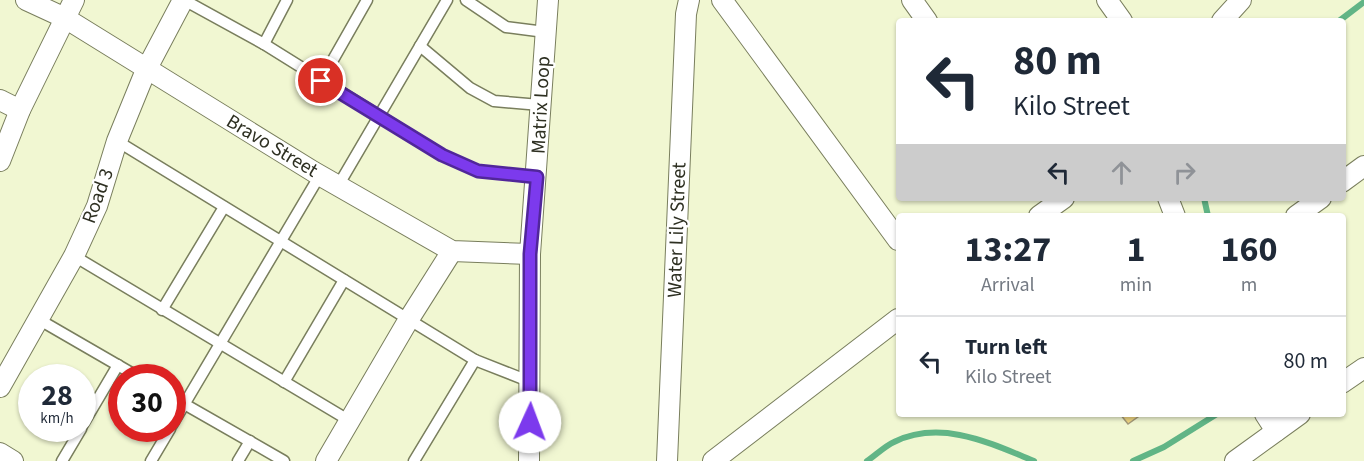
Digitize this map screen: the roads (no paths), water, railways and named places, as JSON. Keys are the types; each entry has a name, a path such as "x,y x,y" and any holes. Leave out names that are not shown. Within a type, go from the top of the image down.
{"street":[{"name":"Bravo Street","path":"26,0 65,18 146,70 338,186 452,251 530,254"},
{"path":"0,161 20,110 74,0"},
{"name":"Road 3","path":"0,387 74,256 97,206 117,141 146,70 184,0"},
{"name":"Matrix Loop","path":"529,461 530,254 548,0"},
{"name":"Water Lily Street","path":"667,461 686,14 689,0"},
{"path":"722,0 896,237"},
{"path":"912,0 925,18"},
{"path":"1107,0 1120,18"},
{"path":"1225,18 1241,0"},
{"path":"0,100 20,110"},
{"path":"1346,179 1364,166"},
{"path":"1043,213 1058,201"},
{"path":"1300,213 1317,201"},
{"path":"326,461 409,319 452,251"},
{"path":"713,461 896,321"},
{"path":"1346,380 1364,368"},
{"path":"1267,417 1276,431"},
{"path":"1243,459 1296,417"},
{"path":"0,453 13,461"}],"lane":[{"path":"184,0 264,44 442,155 478,171 537,177"},
{"path":"264,44 287,0"},
{"path":"321,81 367,0"},
{"path":"338,186 447,0"},
{"path":"466,0 506,27 546,32"},
{"path":"420,46 470,88 494,101 540,105"},
{"path":"117,141 475,360 531,382"},
{"path":"186,402 320,175"},
{"path":"162,309 224,207"},
{"path":"74,256 350,421"},
{"path":"284,382 344,280"},
{"path":"38,319 116,364"},
{"path":"414,461 475,360"},
{"path":"96,403 108,382"},
{"path":"186,405 284,461"},
{"path":"238,461 250,441"},
{"path":"62,461 73,442"},
{"path":"151,461 162,442"}],"waterway":[{"path":"1343,18 1364,2"},
{"path":"1205,201 1207,213"},
{"path":"1133,461 1164,447 1212,417"},
{"path":"867,461 894,442 912,435 930,433 965,436 1034,461"}]}
